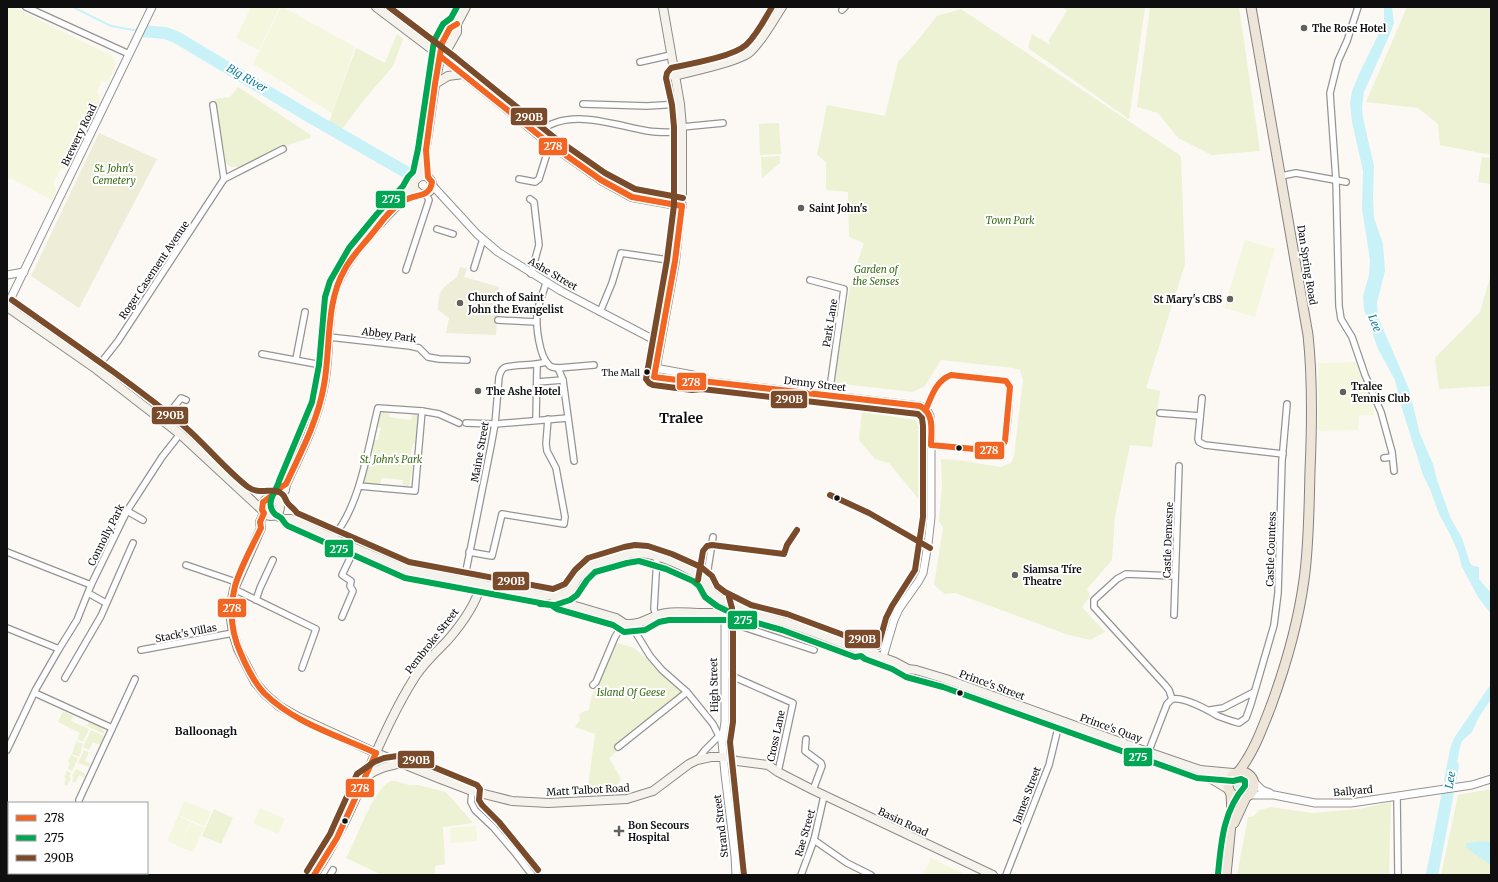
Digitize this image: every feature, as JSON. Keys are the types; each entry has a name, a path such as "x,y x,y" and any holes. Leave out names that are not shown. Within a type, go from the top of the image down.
{"main road":[{"path":"376,7 441,55 550,144 601,180 632,196 682,206"},
{"path":"424,177 435,84 441,55 448,48 457,32 457,24 466,7"},
{"path":"654,377 675,260 682,206 682,129 680,104 663,7"},
{"path":"674,76 734,60 749,54 761,39 782,7"},
{"name":"Dan Spring Road","path":"1251,7 1307,328 1310,358 1312,421 1308,529 1304,580 1290,651 1257,740"},
{"path":"435,84 448,76 463,74"},
{"path":"268,514 279,512 279,505 286,484 320,404 325,384 333,298 342,274 355,253 383,219 410,191 417,178 424,177 432,182 427,191 400,202"},
{"path":"414,184 414,189 427,191"},
{"path":"7,307 96,369 180,434 251,499 254,504 268,514 284,519 291,518"},
{"path":"268,514 262,505 280,487 286,484"},
{"path":"251,499 275,499 291,518 332,538 407,570 554,597 567,593 571,590 581,575 591,565 636,553 657,561 684,567 706,581 710,591 721,599 750,612"},
{"name":"Matt Talbot Road","path":"268,514 235,586 231,605 233,633 238,649 255,682 265,694 279,706 298,718 376,753 446,781 472,791 512,801 588,802 627,799 653,791 681,769 697,760 711,757 727,758 768,765 778,772"},
{"name":"Pembroke Street","path":"314,875 337,838 376,753 415,677 426,661 448,640 458,626 472,606 481,584"},
{"path":"569,603 571,590"},
{"path":"554,597 559,601 616,618 627,624 647,621 656,615 668,612 725,617 750,612"},
{"path":"721,599 725,617"},
{"name":"Prince's Street","path":"750,612 784,622 858,650 861,647 866,648 868,652 896,662 905,668 916,670 982,691 1060,720"},
{"name":"Prince's Quay","path":"1060,720 1200,770 1236,772"},
{"path":"1226,875 1230,834 1230,791 1228,780 1248,760 1257,740"},
{"path":"1230,834 1237,814 1253,789 1250,763 1257,740"},
{"path":"364,778 381,768 402,763"},
{"name":"Prince's Quay","path":"1200,770 1230,791"},
{"name":"Basin Road","path":"778,772 824,796 993,875"},
{"path":"1236,772 1246,772 1253,779"},
{"path":"1230,791 1239,798 1248,796"}],"street":[{"path":"26,7 129,54"},
{"name":"Brewery Road","path":"7,307 152,7"},
{"path":"1358,7 1347,41 1338,61 1330,93 1336,180 1339,306 1340,317 1352,337 1365,375 1381,412 1394,471"},
{"path":"640,62 671,55"},
{"path":"583,104 647,106 680,104"},
{"path":"213,105 224,179"},
{"path":"537,133 543,128 565,119 591,119 650,132 723,123"},
{"path":"519,179 535,182 538,179 550,144"},
{"name":"Roger Casement Avenue","path":"96,369 118,341 224,179 283,149"},
{"path":"1281,176 1296,173 1346,182"},
{"path":"406,270 429,200 427,191"},
{"name":"Ashe Street","path":"427,191 450,204 483,240 531,274 600,312 660,342"},
{"path":"530,199 534,202 539,245 531,274"},
{"path":"437,229 453,234"},
{"path":"474,268 483,240"},
{"path":"600,312 612,283 621,253 675,260"},
{"path":"7,275 24,272"},
{"name":"Park Lane","path":"810,280 844,289 829,395"},
{"path":"546,283 536,322 539,341 546,362 552,367 558,368 594,365"},
{"path":"296,359 305,312"},
{"path":"831,319 839,320"},
{"path":"498,320 536,322"},
{"name":"Abbey Park","path":"329,337 410,346 419,348 428,356 439,359 467,360"},
{"path":"262,354 296,359 327,366"},
{"name":"Maine Street","path":"464,581 495,424 500,372 507,367 536,365 546,362"},
{"path":"536,365 536,420"},
{"path":"558,368 563,380 574,461"},
{"name":"Denny Street","path":"655,368 693,375 702,380"},
{"path":"883,657 894,620 899,609 923,573 931,523 930,416 926,409 938,383 945,376 951,375 1006,381 1010,387 1005,441 1002,447 996,451 931,445"},
{"name":"Denny Street","path":"654,377 693,382 702,380 920,406 926,409"},
{"path":"537,382 563,380"},
{"path":"162,421 181,398 186,400"},
{"path":"1202,398 1198,439 1202,444 1283,454"},
{"name":"Castle Countess","path":"1172,699 1179,698 1210,710 1218,716 1239,723 1246,718 1274,625 1278,593 1283,454 1287,404"},
{"path":"332,538 340,530 359,486 378,408 422,411 439,414 459,423"},
{"path":"359,486 415,491 422,411"},
{"path":"1160,413 1200,416"},
{"path":"466,423 495,424 568,418"},
{"path":"469,552 492,556 502,514 564,524 565,517 556,468 547,451 546,444 548,419"},
{"name":"Connolly Park","path":"7,750 34,693 58,649 77,620 91,586 127,511 162,457 180,434"},
{"path":"1384,458 1392,457"},
{"name":"Castle Demesne","path":"1174,615 1179,466"},
{"path":"127,511 143,520"},
{"path":"706,581 713,537"},
{"path":"65,678 101,616 133,543"},
{"path":"342,617 353,591 350,586 351,581 342,575 355,548"},
{"path":"8,552 91,586"},
{"path":"256,600 273,560"},
{"path":"656,615 654,608 657,561"},
{"path":"186,565 235,586 256,600 316,629 302,668"},
{"path":"1148,752 1167,704 1172,699 1169,690 1094,607 1093,604 1094,600 1117,579 1126,574 1176,576"},
{"path":"88,593 106,603"},
{"path":"725,617 814,650"},
{"name":"High Street","path":"725,617 725,722 721,739 727,758"},
{"path":"594,684 617,633 627,624 652,660 687,692 715,728 721,739 701,754 697,760"},
{"path":"7,628 58,649"},
{"name":"Stack's Villas","path":"141,650 233,633"},
{"name":"Cross Lane","path":"725,673 792,703 778,772"},
{"path":"79,800 135,678"},
{"path":"618,747 687,692"},
{"path":"1210,710 1223,708 1254,692"},
{"path":"34,693 112,728"},
{"name":"James Street","path":"1006,875 1049,764 1060,720"},
{"path":"715,728 725,722"},
{"path":"806,739 805,752 820,762 822,766 813,790"},
{"name":"Strand Street","path":"727,758 736,875"},
{"path":"1253,779 1262,790 1274,795"},
{"name":"Ballyard","path":"1274,795 1315,803 1351,803 1463,786 1491,779"},
{"path":"472,791 471,802 476,810 503,838 532,875"},
{"path":"1248,796 1274,795"},
{"name":"Rae Street","path":"801,875 814,840 824,796"},
{"path":"1397,796 1398,875"},
{"path":"814,840 847,863 871,875"}],"green space":[{"path":"7,7 13,7 110,55 116,63 109,81 102,81 97,91 100,98 67,168 60,169 54,182 56,191 52,200 10,178 7,180"},
{"path":"251,7 279,8 259,50 236,38"},
{"path":"281,7 355,47 332,113 253,64"},
{"path":"1063,7 1145,7 1129,119 1028,48 1032,34 1050,45 1049,40 1067,11"},
{"path":"1150,7 1239,7 1260,151 1212,155 1178,138 1158,113 1137,107"},
{"path":"1407,7 1491,7 1491,155 1440,145 1438,124 1418,108 1366,102"},
{"name":"Town Park","path":"961,9 1181,156 1185,264 1146,388 1160,391 1152,447 1130,445 1115,517 1112,560 1087,589 1090,596 1082,607 1105,632 1090,640 1066,634 955,593 945,594 934,585 943,528 939,521 942,486 941,459 958,460 1000,467 1011,463 1014,456 1023,380 1020,370 941,360 925,386 913,392 834,383 850,286 864,243 849,237 848,192 826,190 826,162 817,155 827,105 885,116 898,62 937,16"},
{"path":"397,34 403,39 393,66 342,129 329,122 356,48 385,63"},
{"path":"238,87 311,135 310,138 281,147 243,167 231,167 225,163 215,99 230,97"},
{"path":"779,123 781,154 760,155 759,124"},
{"name":"St. John's Cemetery","path":"99,133 157,159 79,308 31,276"},
{"path":"780,156 780,163 762,178 761,157"},
{"path":"1482,157 1491,158 1491,184 1478,182"},
{"path":"1245,240 1275,249 1255,317 1224,308"},
{"path":"460,267 467,269 464,277 499,287 496,335 446,333 449,318 438,310 439,298 442,290 457,277"},
{"path":"1491,274 1491,386 1439,389 1435,358 1480,312"},
{"name":"Tralee Tennis Club","path":"1356,362 1372,402 1374,415 1359,415 1358,430 1318,431 1318,363"},
{"name":"St. John's Park","path":"380,412 390,413 389,417 411,420 413,414 419,415 416,444 413,444 410,457 414,458 409,487 402,485 403,480 382,478 380,484 362,483 366,467 371,467 373,451 369,450 372,439 378,440 381,428 375,427"},
{"path":"862,412 915,420 921,426 925,435 925,507 889,463 875,459 859,440"},
{"name":"Island Of Geese","path":"617,643 634,648 647,659 660,674 683,691 616,748 617,751 609,758 621,779 613,793 587,794 595,734 575,727 580,720 579,715 582,712 589,710 591,698"},
{"path":"63,711 73,716 71,721 89,729 83,742 77,739 80,733 58,722"},
{"path":"89,721 102,727 104,734 87,726"},
{"path":"91,730 104,736 100,745 93,742 89,750 83,747"},
{"path":"76,741 83,744 79,757 72,754"},
{"path":"84,750 89,752 85,761 91,764 89,767 78,763"},
{"path":"71,755 78,758 72,771 68,769 70,763 68,762"},
{"path":"76,769 85,773 85,778 79,775 75,783 72,781 74,777 72,776"},
{"path":"67,771 71,773 69,777 71,778 67,786 64,785 66,779 64,777"},
{"path":"1240,776 1248,780 1250,786 1245,793 1239,794 1232,789 1231,784 1234,779"},
{"path":"391,781 409,785 418,785 446,792 473,823 443,827 445,864 435,866 435,875 382,875 346,858 371,804 384,786"},
{"path":"1491,789 1491,875 1441,875 1458,795"},
{"path":"184,801 211,812 205,826 178,815"},
{"path":"1391,802 1389,875 1237,875 1248,817 1252,817 1260,810 1271,807 1312,813 1359,809"},
{"path":"260,808 285,819 278,834 253,823"},
{"path":"214,809 233,818 221,844 202,836"},
{"path":"178,816 190,822 180,847 167,841"},
{"path":"191,822 204,828 193,852 180,847"},
{"path":"476,826 477,841 451,843 450,828"},
{"path":"931,858 966,875 923,875"},
{"path":"26,874 96,874 96,875"}],"water":[{"path":"1384,7 1392,7 1394,23 1364,92 1362,107 1363,118 1374,166 1374,218 1383,244 1385,271 1377,303 1378,317 1409,389 1420,434 1433,464 1451,519 1462,538 1470,563 1473,566 1479,567 1479,579 1491,593 1491,614 1478,597 1462,567 1458,552 1439,514 1423,475 1403,412 1395,380 1378,349 1364,310 1363,296 1369,275 1370,260 1362,209 1363,171 1352,122 1350,103 1352,91 1360,72 1384,23"},
{"path":"1491,684 1491,699 1479,717 1472,732 1462,741 1457,762 1456,781 1444,781 1450,749 1454,738"},
{"path":"1240,780 1245,785 1240,790 1235,785"},
{"path":"1482,841 1491,842 1491,865 1469,850 1466,846 1466,843"}],"waterway":[{"name":"Big River","path":"73,7 111,26 139,31"},
{"name":"Big River","path":"141,31 165,33 176,37 411,175"},
{"name":"Lee","path":"1432,875 1453,766"}],"transit line":[{"name":"290B","path":"389,7 455,57 555,138 605,173 635,189 683,198"},
{"name":"275","path":"457,7 451,18 443,24 434,41 418,149 413,172 403,186 377,214 349,248 330,281 325,297 319,365 312,402 272,497 271,505 275,514 288,526 405,578 551,605 557,609 613,625 624,632 645,630 659,622 669,620 747,620 782,630 855,657 861,656 865,659 892,669 906,677 943,687 1197,778 1233,781 1241,779 1245,781 1245,786 1232,806 1224,828 1218,874"},
{"name":"290B","path":"12,300 163,409 192,433 231,473 248,487 257,491 279,492 297,513 409,562 553,589 565,584 575,570 588,558 624,547 635,545 648,546 672,554 701,567 712,576 717,586 725,592 751,605 787,614 857,640 864,639 878,647 886,618 915,570 923,517 922,418 918,414 702,389 692,390 653,385 646,379 667,260 674,205 674,127 672,105 666,78 667,73 671,68 710,60 740,49 754,37 772,7"},
{"name":"278","path":"376,753 303,721 289,713 264,693 251,675 238,646 233,629 232,603 237,579 261,528 260,522 264,513 262,510 263,502 286,484 318,411 326,370 331,311 334,296 345,269 357,251 397,205 407,199 425,193 431,187 432,182 428,177 426,150 435,84 442,43 450,28 457,24"},
{"name":"278","path":"440,56 550,144 601,180 632,197 682,206"},
{"name":"278","path":"682,206 675,261 654,377 693,382 702,381 920,406 925,409 930,418 931,445 996,451 1002,447 1005,441 1010,387 1006,381 951,375 938,385 926,409"},
{"name":"290B","path":"830,495 869,513 930,548"},
{"name":"290B","path":"698,580 703,551 707,546 712,545 784,554 787,545 797,530"},
{"name":"275","path":"540,604 555,605 570,600 577,595 587,580 595,572 639,561 666,569 693,581 699,586 705,597 717,606 744,619"},
{"name":"290B","path":"729,597 733,621 733,722 730,742 744,875"},
{"name":"278","path":"314,875 337,838 376,753"},
{"name":"290B","path":"307,871 330,834 357,774 374,762 384,758 404,755 477,785 480,789 479,800 482,805 499,822 538,870"}],"place":[{"name":"The Rose Hotel","path":"1304,28"},
{"name":"Saint John's","path":"801,208"},
{"name":"St Mary's CBS","path":"1230,299"},
{"name":"Church of Saint John the Evangelist","path":"460,303"},
{"name":"The Mall","path":"647,372"},
{"name":"The Ashe Hotel","path":"478,391"},
{"name":"Tralee Tennis Club","path":"1343,392"},
{"name":"Siamsa Tíre Theatre","path":"1015,575"},
{"name":"Bon Secours Hospital","path":"619,831"}],"district":[{"name":"Tralee","path":"681,418"},
{"name":"Balloonagh","path":"206,731"}],"park label":[{"name":"Garden of the Senses","path":"876,274"}]}
